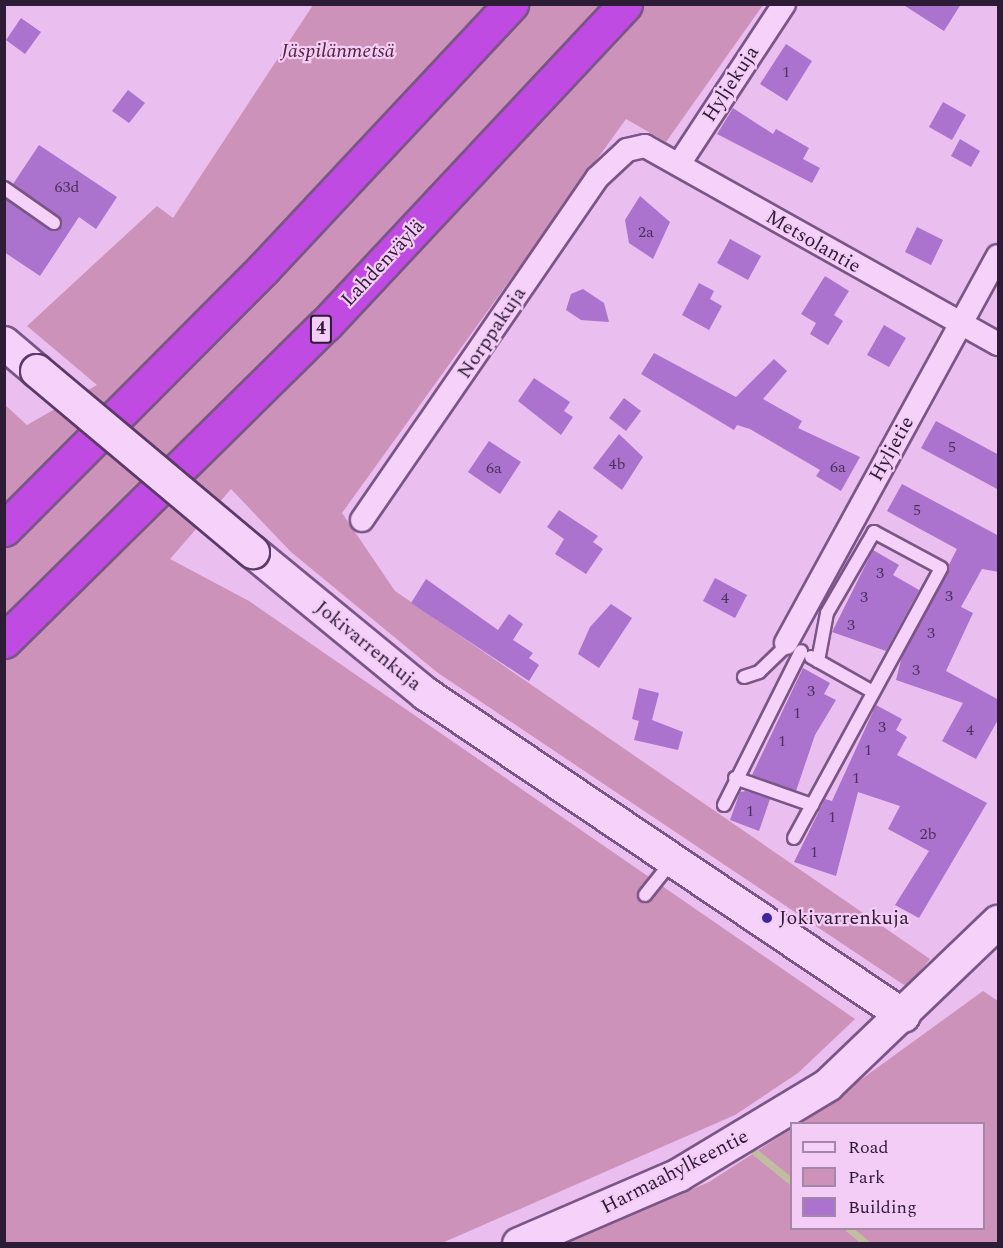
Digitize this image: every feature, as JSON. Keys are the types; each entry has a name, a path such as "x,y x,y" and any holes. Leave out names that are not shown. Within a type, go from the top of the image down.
{"highway":[{"path":"4,529 264,268 511,4"},
{"name":"Lahdenväylä","path":"4,641 324,325 625,4"}],"street":[{"name":"Hyljekuja","path":"679,164 784,4"},
{"name":"Metsolantie","path":"627,150 645,146 999,344"},
{"name":"Norppakuja","path":"362,520 597,178 627,150"},
{"name":"Hyljetie","path":"793,647 960,323 999,256"},
{"name":"Jokivarrenkuja","path":"4,343 426,694 904,1016"},
{"name":"Harmaahylkeentie","path":"519,1244 680,1175 750,1135 828,1085 904,1016 999,922"}],"lane":[{"path":"4,188 54,224"},
{"path":"794,838 941,568 874,532 827,613 818,661"},
{"path":"793,647 873,692"},
{"path":"744,677 759,672 793,647"},
{"path":"724,805 793,647"},
{"path":"735,778 812,805"},
{"path":"645,895 672,861"}],"green space":[{"name":"Jäspilänmetsä","path":"313,5 763,5 666,142 626,119 342,513 395,591 930,959 907,987 438,673 291,552 231,489 170,559 249,601 855,1019 798,1073 735,1115 442,1243 5,1243 4,404 27,425 97,385 27,326 157,206 173,218"},
{"path":"983,991 998,1001 998,1243 566,1243 709,1182 790,1130 790,1230 985,1230 985,1122 802,1122"}],"building":[{"path":"902,4 961,4 944,31"},
{"path":"21,18 41,32 25,54 6,40"},
{"path":"786,44 812,61 787,101 760,84"},
{"path":"128,90 145,103 129,123 112,111"},
{"path":"943,102 966,115 952,140 929,127"},
{"path":"733,108 773,134 776,129 809,148 803,159 820,168 812,183 717,134"},
{"path":"960,139 980,151 971,167 951,156"},
{"path":"39,145 117,197 96,229 79,217 40,276 4,252 4,198 50,230 62,224 13,184"},
{"path":"640,196 670,222 653,259 629,243 625,220"},
{"path":"917,227 943,240 931,265 905,252"},
{"path":"730,239 761,256 748,280 717,263"},
{"path":"825,276 849,291 834,315 843,321 828,345 810,334 816,323 801,314"},
{"path":"699,283 714,291 710,299 722,306 709,330 682,315"},
{"path":"583,289 604,303 609,322 581,320 566,310 571,294"},
{"path":"884,325 906,338 889,367 867,355"},
{"path":"654,353 736,397 774,359 787,371 763,399 802,421 798,428 860,457 841,491 816,476 820,470 750,429 737,425 734,430 641,374"},
{"path":"534,378 570,402 564,411 573,417 561,435 518,401"},
{"path":"624,398 641,411 626,431 609,418"},
{"path":"936,421 999,455 999,490 921,448"},
{"path":"619,434 643,457 622,490 593,468"},
{"path":"489,441 521,462 500,494 468,472"},
{"path":"902,484 999,536 999,572 982,569 961,607 973,613 946,671 999,700 999,718 976,759 942,741 963,703 896,680 902,656 957,549 887,511"},
{"path":"559,510 598,536 593,542 603,549 586,574 555,554 564,539 547,527"},
{"path":"873,550 899,565 893,575 919,590 886,651 832,632"},
{"path":"715,578 747,595 735,618 703,601"},
{"path":"426,579 498,630 509,614 523,624 513,640 533,653 529,658 539,665 529,681 411,603"},
{"path":"611,604 632,618 599,668 578,654 590,627"},
{"path":"803,668 830,683 824,694 836,700 815,735 796,791 752,775"},
{"path":"639,688 659,693 652,720 683,732 678,750 634,740 639,721 632,719"},
{"path":"876,705 902,719 896,730 907,737 897,755 987,803 919,918 895,905 929,851 888,829 900,806 858,792 836,876 794,862 825,799 832,801"},
{"path":"746,791 770,799 759,831 730,820 740,792"}],"waterway":[{"path":"755,1152 790,1180"},
{"path":"850,1230 867,1244"}],"place":[{"name":"Jokivarrenkuja","path":"767,918"}]}
